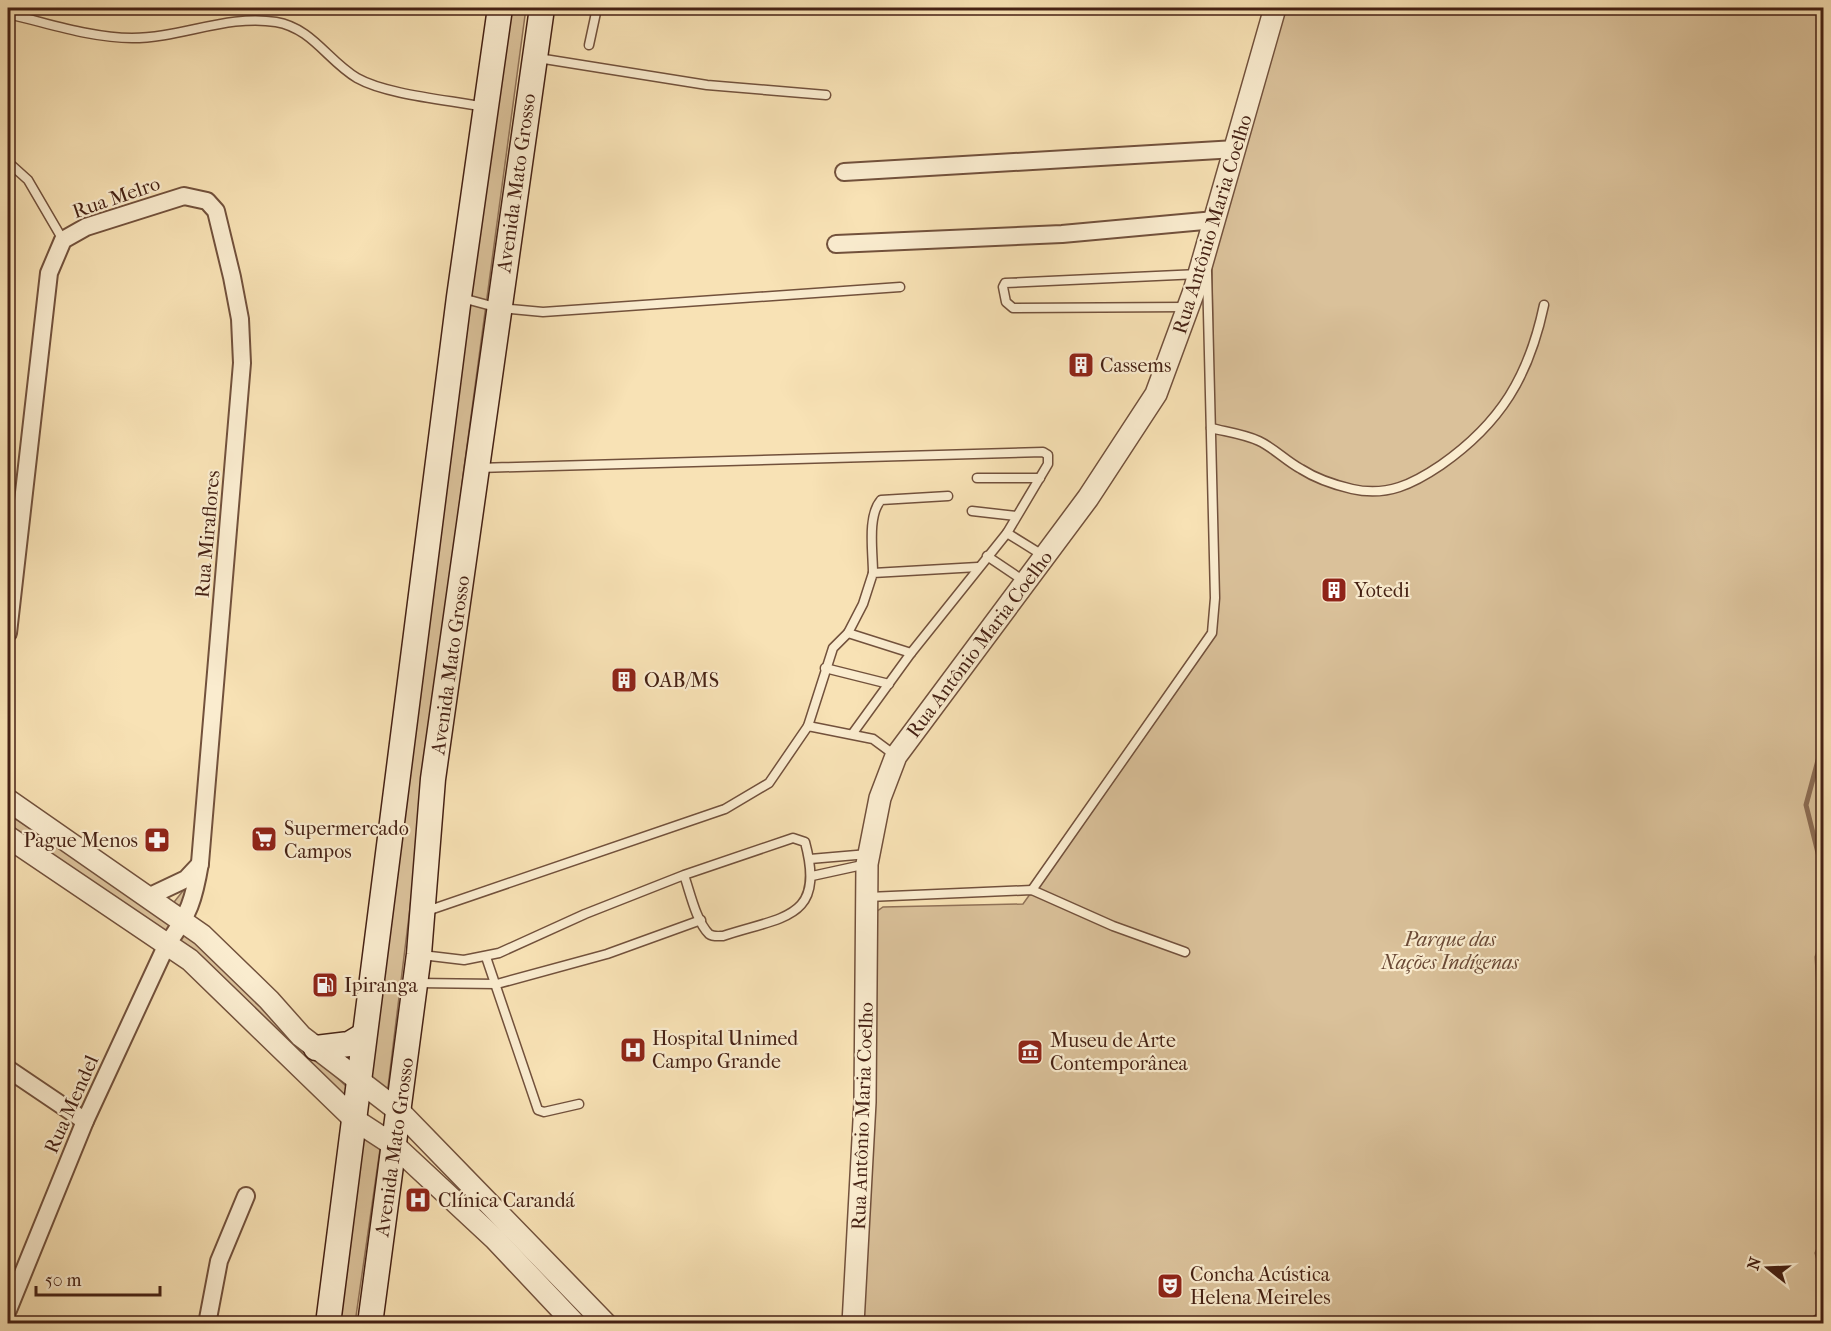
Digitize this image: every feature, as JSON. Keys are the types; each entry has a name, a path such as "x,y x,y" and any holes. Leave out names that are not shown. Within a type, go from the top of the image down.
{"main road":[{"name":"Avenida Mato Grosso","path":"328,1323 459,297 500,8"},
{"name":"Avenida Mato Grosso","path":"370,1323 416,983 433,779 542,8"},
{"path":"402,740 422,749 428,758 433,779"},
{"path":"316,1048 349,1044 364,1035"}],"street":[{"name":"Rua Antônio Maria Coelho","path":"853,1323 865,1102 866,897 868,859 880,798 896,756 1088,498 1156,394 1199,274 1275,8"},
{"path":"844,172 1236,149"},
{"name":"Rua Melro","path":"8,633 49,273 63,240 86,227 184,196 207,201 216,211"},
{"name":"Rua Miraflores","path":"184,922 195,897 200,863 243,363 240,318 216,211"},
{"path":"836,244 1062,234 1215,220"},
{"path":"8,800 202,935 269,1000 301,1036 400,1112 606,1323"},
{"path":"8,837 190,960 355,1120 395,1146 495,1239 575,1323"},
{"path":"148,897 186,879 200,863"},
{"name":"Rua Mendel","path":"8,1310 86,1121 167,944 184,922"},
{"path":"228,997 251,1003 269,1000"},
{"path":"8,1069 86,1121"},
{"path":"207,1323 219,1261 246,1196"}],"lane":[{"path":"589,45 597,8"},
{"path":"8,14 100,35 133,38 182,33 248,20 278,22 319,43 344,68 376,86 486,107"},
{"path":"535,57 707,85 826,95"},
{"path":"8,162 28,180 63,240"},
{"path":"1032,890 1212,633 1215,605 1206,250"},
{"path":"1188,307 1013,308 1006,302 1003,287 1005,283 1199,274"},
{"path":"459,297 499,308 543,312 900,288"},
{"path":"1211,428 1262,443 1301,470 1352,489 1374,492 1400,488 1420,479 1468,446 1491,424 1508,400 1533,348 1544,305"},
{"path":"478,468 1043,452 1049,458 1040,478 1007,533 911,653 853,733"},
{"path":"977,478 1040,478"},
{"path":"421,914 725,809 769,783 808,726 825,668 834,648 848,633 863,604 873,573 873,521 876,505 881,500 948,496"},
{"path":"972,511 1016,516"},
{"path":"1007,533 1044,556"},
{"path":"987,556 1025,582"},
{"path":"873,573 978,567"},
{"path":"848,633 911,653"},
{"path":"825,668 889,684"},
{"path":"808,726 853,733 873,739 896,756"},
{"path":"419,954 464,960 486,957 684,875 793,838 805,842 812,876 807,901 795,912 723,936 709,934 701,920 684,875"},
{"path":"810,859 868,859"},
{"path":"812,876 868,859"},
{"path":"866,897 1032,890 1113,926 1185,952"},
{"path":"416,983 497,984 606,954 701,920"},
{"path":"486,957 538,1110 544,1112 579,1104"}],"green space":[{"path":"502,8 526,8 464,468 387,1095 365,1078"},
{"name":"Parque das Nações Indígenas","path":"1285,8 1823,8 1823,1323 861,1324 876,912 883,907 1023,904 1209,643 1216,595 1212,266"},
{"path":"8,814 163,916 190,882 180,927 216,957 264,1010 347,1087 343,1102 247,1012 8,833"},
{"path":"362,1133 381,1142 355,1323 335,1324"}],"waterway":[{"path":"1824,488 1824,499"},
{"path":"1824,738 1806,805 1824,877"},
{"path":"1824,936 1817,957 1824,1075"},
{"path":"1824,1237 1817,1253 1824,1279"},
{"path":"1806,1324 1824,1311"}],"place":[{"name":"Cassems","path":"1081,365"},
{"name":"Yotedi","path":"1334,590"},
{"name":"OAB/MS","path":"624,680"},
{"name":"Supermercado Campos","path":"264,839"},
{"name":"Pague Menos","path":"157,840"},
{"name":"Ipiranga","path":"325,985"},
{"name":"Hospital Unimed Campo Grande","path":"633,1050"},
{"name":"Museu de Arte Contemporânea","path":"1030,1052"},
{"name":"Clínica Carandá","path":"418,1200"},
{"name":"Concha Acústica Helena Meireles","path":"1170,1286"}]}
